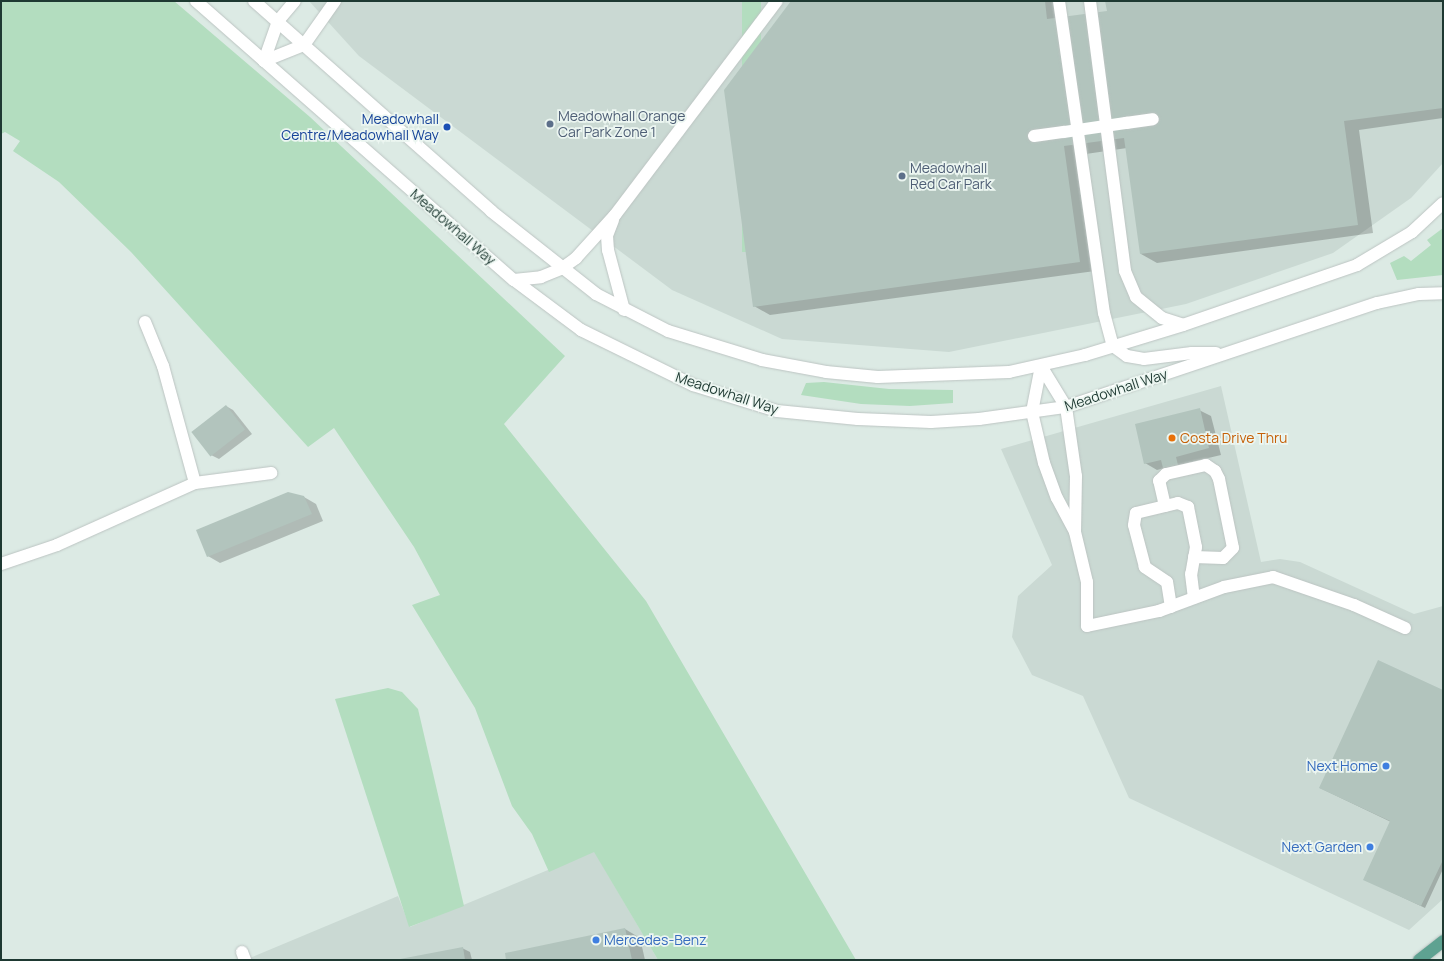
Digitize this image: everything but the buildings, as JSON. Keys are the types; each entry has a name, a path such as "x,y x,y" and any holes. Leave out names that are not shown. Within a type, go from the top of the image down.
{"main road":[{"path":"1419,960 1443,941"}],"street":[{"name":"Meadowhall Way","path":"196,1 514,280 581,330 645,363 693,385 777,411 858,420 931,422 1032,412 1066,407 1087,402 1223,353 1377,303 1419,294 1443,293"},
{"path":"254,1 491,211 561,269 624,310 668,331 722,350 826,372 878,377 941,376 1008,372 1041,366 1183,325 1357,265 1412,232 1443,203"},
{"path":"264,61 278,21 294,1"},
{"path":"264,61 304,45 335,1"},
{"path":"514,280 541,277 561,269 576,258 615,215 777,1"},
{"path":"1059,1 1103,306 1113,346 1127,356 1144,359 1192,353 1223,353"},
{"path":"1090,1 1125,271 1136,297 1162,318 1183,325"},
{"path":"1034,136 1153,119"},
{"path":"615,215 608,236 608,250 624,310"},
{"path":"145,322 163,366 195,483"},
{"path":"1041,366 1032,412 1044,463 1057,498 1075,532 1088,582 1087,626 1171,607 1224,587 1273,577 1354,605 1405,628"},
{"path":"1041,366 1066,407 1076,476 1075,532"},
{"path":"1165,506 1159,481 1166,474 1206,465 1215,471 1219,479 1233,548 1223,558 1194,557"},
{"path":"1,564 57,545 195,483 271,473"},
{"path":"1171,607 1167,582 1145,567 1134,525 1136,513 1178,503 1188,507 1196,547 1191,574 1194,598"}],"shaded area":[{"path":"309,1 1443,1 1443,163 1411,198 1333,253 1186,304 949,352 782,339 672,290 359,56"},
{"path":"1221,386 1261,562 1280,559 1300,562 1414,614 1443,606 1443,899 1409,930 1129,798 1083,696 1032,675 1012,637 1018,596 1052,565 1001,449"},
{"path":"594,851 658,960 245,960 398,896 410,927"}],"green space":[{"path":"1,1 174,1 310,117 565,356 504,424 646,601 856,960 658,960 594,852 549,872 532,834 512,806 475,708 412,605 440,595 414,547 334,428 308,447 131,252 59,182 13,151 20,141 5,132 1,134"},
{"path":"742,1 761,1 761,252 742,252"},
{"path":"1443,228 1443,275 1397,280 1390,263 1404,256 1411,261 1431,245 1427,240"},
{"path":"824,382 889,389 953,390 953,403 910,406 861,404 801,395 806,383"},
{"path":"388,688 402,692 418,709 464,906 409,927 335,699"}],"place":[{"name":"Meadowhall Orange Car Park Zone 1","path":"550,124"},
{"name":"Meadowhall Centre/Meadowhall Way","path":"447,127"},
{"name":"Meadowhall Red Car Park","path":"902,176"},
{"name":"Costa Drive Thru","path":"1172,438"},
{"name":"Next Home","path":"1386,766"},
{"name":"Next Garden","path":"1370,847"},
{"name":"Mercedes-Benz","path":"596,940"}]}
